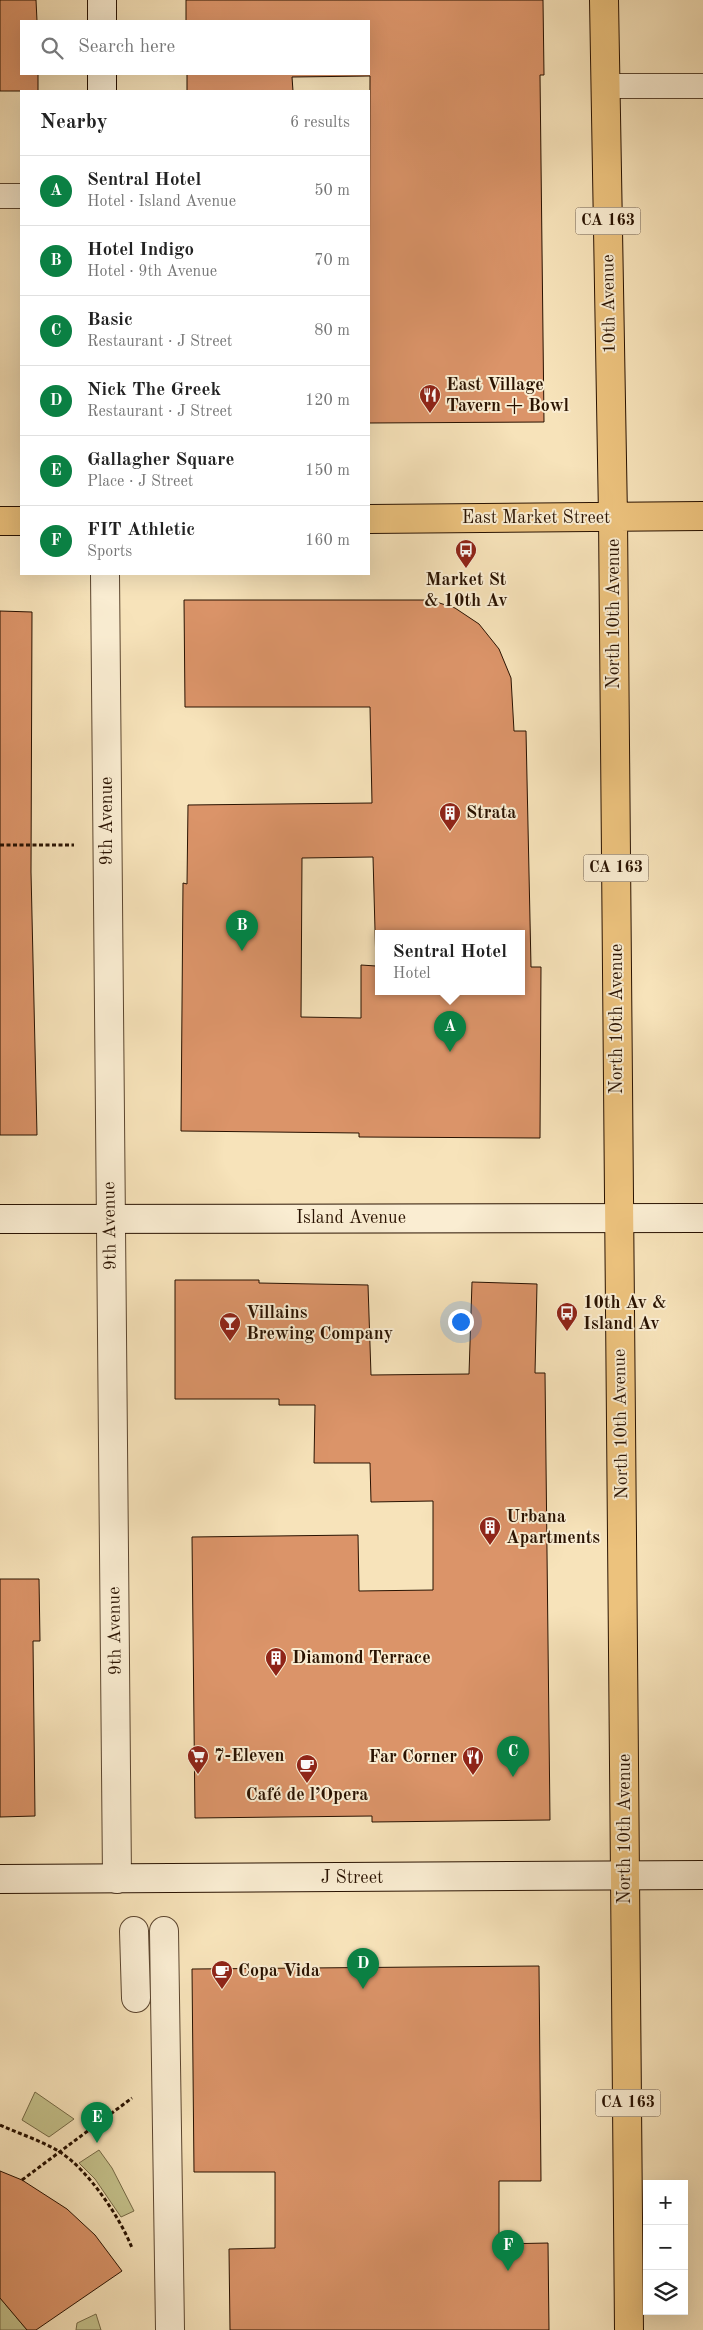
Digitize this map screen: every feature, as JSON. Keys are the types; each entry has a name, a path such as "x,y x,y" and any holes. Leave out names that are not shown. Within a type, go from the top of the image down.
{"main road":[{"name":"10th Avenue","path":"604,0 613,517"},
{"name":"East Market Street","path":"370,519 703,516"},
{"name":"North 10th Avenue","path":"613,517 629,2330"},
{"path":"0,521 20,521"}],"street":[{"path":"102,0 102,20"},
{"path":"102,75 102,90"},
{"name":"9th Avenue","path":"105,575 117,1879"},
{"name":"Island Avenue","path":"0,1219 703,1218"},
{"name":"J Street","path":"0,1879 703,1876"},
{"path":"134,1931 136,1998"},
{"path":"164,1931 170,2330"}],"lane":[{"path":"606,86 703,86"},
{"path":"0,196 20,196"}],"path":[{"path":"0,845 107,844"},
{"path":"22,2180 138,2094"},
{"path":"0,2125 61,2152 81,2170 109,2204 133,2250"}],"shaded area":[{"path":"35,2092 74,2119 49,2137 22,2120"},
{"path":"99,2150 112,2168 134,2211 121,2217 95,2179 79,2163"},
{"path":"0,2298 27,2330 0,2330"},
{"path":"96,2314 101,2330 76,2330 77,2323"}],"building":[{"path":"0,0 36,0 37,20 20,20 20,75 38,75 38,90 0,91"},
{"path":"186,0 543,0 544,75 540,75 544,422 370,423 370,76 292,77 293,90 187,90 187,75 370,75 370,20 186,20"},
{"path":"184,600 430,600 455,608 479,624 499,649 511,678 514,731 526,731 531,967 541,967 540,1138 359,1137 359,1133 181,1131 183,883 187,884 188,805 372,803 370,707 185,707"},
{"path":"0,611 32,612 31,872 37,1135 0,1135"},
{"path":"175,1280 259,1280 259,1283 368,1285 371,1375 469,1374 472,1282 537,1284 535,1373 545,1373 550,1820 372,1822 372,1816 195,1818 192,1537 358,1535 359,1591 433,1590 433,1501 371,1502 370,1463 314,1463 315,1405 279,1405 279,1399 175,1399"},
{"path":"0,1579 39,1579 40,1641 33,1641 35,1816 0,1817"},
{"path":"539,1966 541,2181 499,2181 499,2244 548,2243 549,2330 230,2330 229,2249 275,2248 275,2172 194,2172 192,1969"},
{"path":"0,2171 22,2180 67,2209 95,2235 122,2271 36,2330 27,2330 0,2298"}],"place":[{"name":"East Village Tavern + Bowl","path":"430,414"},
{"name":"Market St & 10th Av","path":"466,569"},
{"name":"Strata","path":"450,832"},
{"name":"Hotel Indigo","path":"242,951"},
{"name":"Sentral Hotel","path":"450,1052"},
{"name":"10th Av & Island Av","path":"567,1332"},
{"name":"Villains Brewing Company","path":"230,1342"},
{"name":"Urbana Apartments","path":"490,1546"},
{"name":"Diamond Terrace","path":"276,1677"},
{"name":"7-Eleven","path":"198,1775"},
{"name":"Far Corner","path":"473,1776"},
{"name":"Basic","path":"513,1777"},
{"name":"Café de l’Opera","path":"307,1784"},
{"name":"Nick The Greek","path":"363,1989"},
{"name":"Copa Vida","path":"222,1990"},
{"name":"Gallagher Square","path":"97,2143"},
{"name":"FIT Athletic","path":"508,2271"}]}
